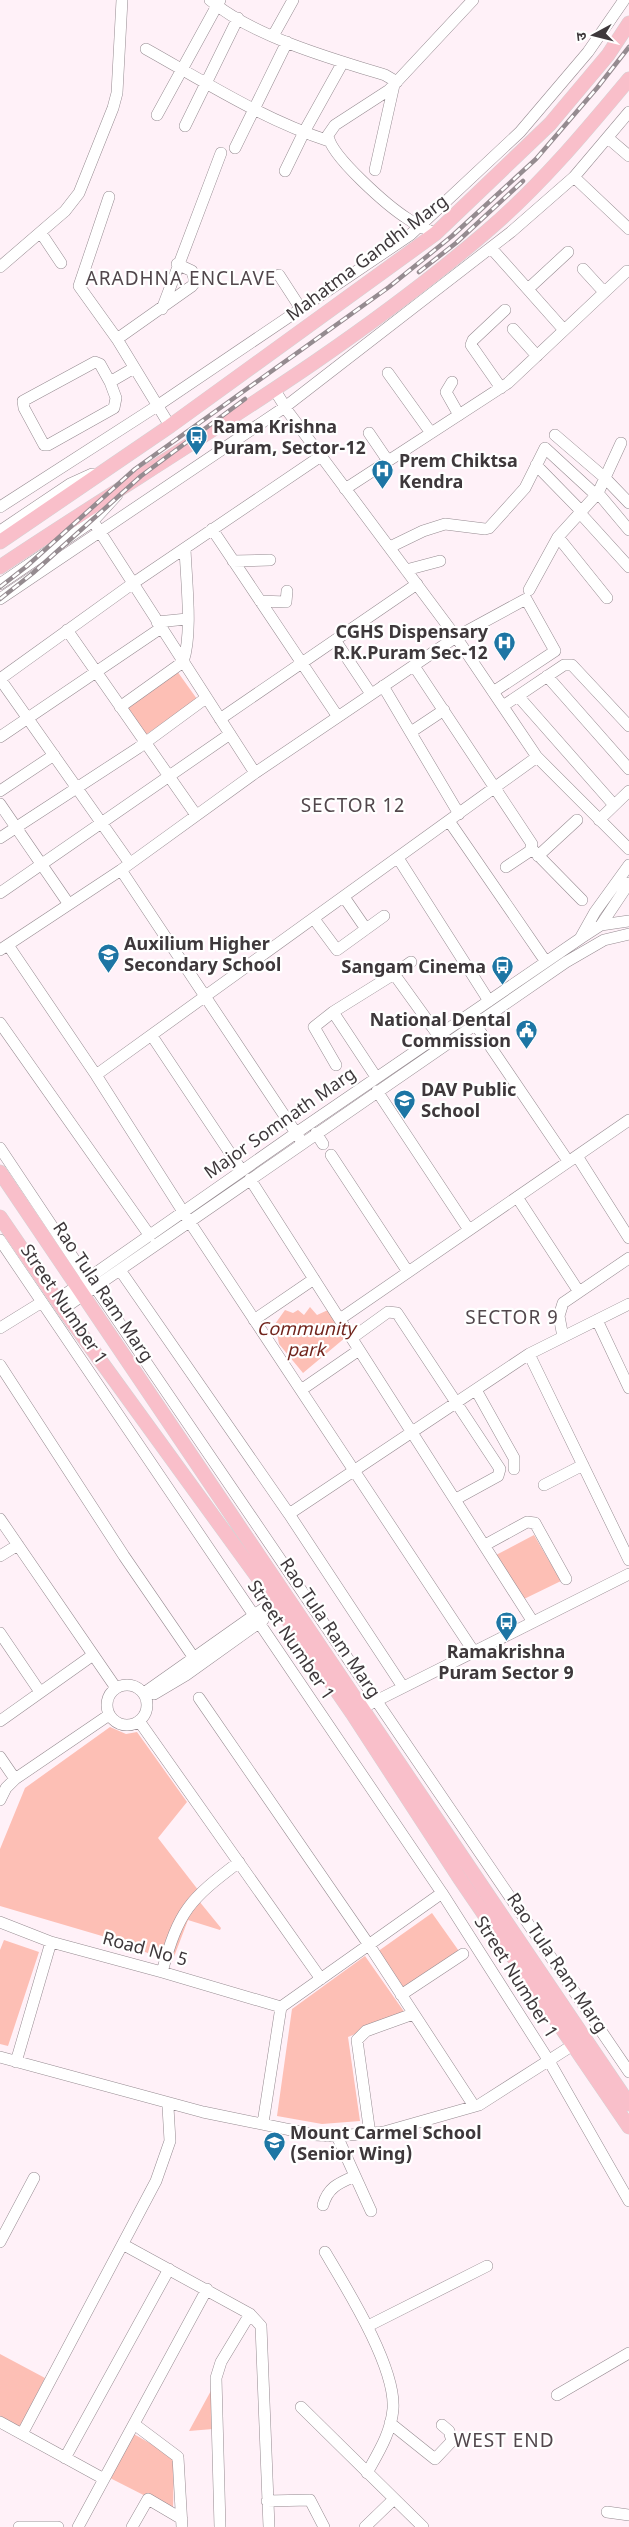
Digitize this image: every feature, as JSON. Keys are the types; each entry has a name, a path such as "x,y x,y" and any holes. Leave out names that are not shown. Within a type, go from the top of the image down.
{"main road":[{"name":"Mahatma Gandhi Marg","path":"0,542 170,426 435,234 550,124 608,55 629,23"},
{"path":"0,567 274,389 418,288 487,231 571,150 629,79"},
{"name":"Rao Tula Ram Marg","path":"0,1172 86,1287 357,1711 460,1880 629,2127"},
{"name":"Rao Tula Ram Marg","path":"0,1217 272,1607 357,1711 629,2104"}],"street":[{"path":"0,267 69,207 79,193 113,108 119,81 122,0"},
{"path":"273,36 293,0"},
{"path":"435,234 421,224 407,219 357,176 329,141 328,135 335,125 396,84 473,0"},
{"path":"0,507 157,406 400,242 520,132 588,52 624,0"},
{"path":"156,115 215,2 238,18 273,36 343,62 385,75 396,84"},
{"path":"185,126 238,18"},
{"path":"235,148 287,42"},
{"path":"146,49 254,109 304,132 329,141"},
{"path":"285,171 304,132 343,62"},
{"path":"375,170 396,84"},
{"path":"0,600 285,406 491,248 524,222 574,177 629,112"},
{"path":"608,138 629,156"},
{"path":"162,309 177,264 221,153"},
{"path":"574,177 629,229"},
{"path":"109,197 79,286 117,339 170,426"},
{"path":"41,233 61,263"},
{"path":"491,248 564,330"},
{"path":"528,289 568,252"},
{"path":"117,339 162,309 195,282 192,271 177,264"},
{"path":"582,269 604,292"},
{"path":"346,489 501,388 628,271"},
{"path":"278,275 301,309"},
{"path":"501,388 471,343 505,310"},
{"path":"513,329 537,356"},
{"path":"95,362 100,364 110,382 116,398 114,408 48,445 44,445 24,408 23,401 95,362"},
{"path":"110,382 134,368"},
{"path":"388,373 431,433"},
{"path":"452,382 446,392 459,415"},
{"path":"274,389 321,456 456,636 537,757 629,848"},
{"path":"369,433 388,461"},
{"path":"555,435 605,478 629,503"},
{"path":"529,590 558,537 597,494 621,443"},
{"path":"390,547 423,531 445,524 489,528 524,488 545,448 597,494 629,530"},
{"path":"299,1138 204,998 125,866 103,822 0,679 132,584 321,456"},
{"path":"0,531 70,484 115,464"},
{"path":"536,465 581,512 629,567"},
{"path":"0,584 93,521 126,484"},
{"path":"93,521 98,532 255,773"},
{"path":"212,529 338,717"},
{"path":"558,537 607,598"},
{"path":"120,707 183,662 186,653 187,619 185,548"},
{"path":"233,561 270,560"},
{"path":"406,570 440,561"},
{"path":"220,719 417,584"},
{"path":"260,601 286,602 287,591"},
{"path":"474,1652 254,1320 96,1075 4,948 456,636 526,599 555,651 493,692"},
{"path":"0,738 96,672 159,625 187,619"},
{"path":"67,630 196,815"},
{"path":"335,640 371,694"},
{"path":"503,706 564,665 574,666 629,726"},
{"path":"414,666 495,786 535,852 582,900"},
{"path":"547,676 629,768"},
{"path":"383,686 459,814"},
{"path":"518,696 614,805"},
{"path":"0,838 144,743 206,698"},
{"path":"411,732 444,710"},
{"path":"0,892 230,734"},
{"path":"0,791 54,755"},
{"path":"96,1075 537,757"},
{"path":"599,820 629,791"},
{"path":"0,804 68,903"},
{"path":"506,867 535,852 577,820"},
{"path":"449,822 546,962"},
{"path":"398,858 489,1001"},
{"path":"581,938 595,912 629,865"},
{"path":"601,925 629,883"},
{"path":"344,897 366,929"},
{"path":"314,919 337,950 384,916"},
{"name":"Major Somnath Marg","path":"86,1287 120,1270 187,1217 299,1138 376,1077 438,1035 472,1019 489,1001 581,938 601,925 629,921"},
{"name":"Major Somnath Marg","path":"299,1138 316,1133 377,1091 472,1019 590,947 604,940 629,934"},
{"path":"336,1066 314,1027 333,1012 411,962"},
{"path":"394,974 438,1035"},
{"path":"333,1012 376,1077"},
{"path":"472,1019 629,1238"},
{"path":"0,1022 150,1236"},
{"path":"152,1036 314,1279 534,1622"},
{"path":"377,1091 469,1230"},
{"path":"340,1319 629,1120"},
{"path":"316,1133 323,1144"},
{"path":"0,1148 86,1287 378,1700 531,1931 629,2072"},
{"path":"331,1155 408,1272"},
{"path":"516,1197 579,1292"},
{"name":"Major Somnath Marg","path":"60,1305 86,1287 150,1236 187,1217"},
{"name":"Street Number 1","path":"0,1240 442,1893 550,2062 629,2201"},
{"path":"563,1337 559,1310 563,1303 629,1258"},
{"path":"120,1270 289,1514 402,1688"},
{"path":"254,1320 314,1279"},
{"path":"0,1328 42,1302"},
{"path":"289,1514 529,1354 629,1304"},
{"path":"352,1338 388,1312 394,1311 500,1470 500,1474 456,1499"},
{"path":"597,1320 628,1383"},
{"path":"301,1390 359,1350"},
{"path":"529,1354 629,1560"},
{"path":"0,1365 124,1556 194,1658"},
{"path":"476,1390 514,1458 514,1469"},
{"path":"544,1485 583,1465"},
{"path":"0,1519 116,1688"},
{"path":"485,1545 527,1522 535,1523 566,1579"},
{"path":"0,1556 18,1545"},
{"path":"357,1711 629,1574"},
{"path":"145,1696 256,1620 262,1609 272,1607"},
{"path":"0,1633 40,1692"},
{"path":"145,1696 194,1658 222,1643"},
{"path":"0,1721 93,1655"},
{"path":"128,1684 134,1686 145,1696 146,1712 139,1722 126,1725 119,1724 109,1715 107,1709 108,1697 116,1688 128,1684"},
{"path":"199,1698 369,1945 474,2106"},
{"path":"0,1800 6,1788 15,1779 109,1715"},
{"path":"139,1722 321,1979"},
{"path":"0,1757 15,1779"},
{"path":"162,1972 171,1942 187,1907 203,1890 239,1862"},
{"path":"263,2124 281,2007 442,1893"},
{"name":"Road No 5","path":"0,1922 51,1942 281,2007"},
{"path":"16,2062 51,1942"},
{"path":"401,1995 463,1954"},
{"path":"370,2134 357,2040 366,2031 414,2014"},
{"path":"0,2057 203,2112 315,2135 337,2136 370,2134 408,2126 489,2101 574,2045"},
{"path":"22,2434 156,2182 168,2152 170,2130 168,2107"},
{"path":"337,2136 371,2211"},
{"path":"323,2205 326,2193 332,2187 355,2176"},
{"path":"0,2242 34,2178"},
{"path":"124,2245 250,2314 261,2326 269,2527"},
{"path":"325,2252 368,2326 389,2381 392,2410 390,2423 382,2447 367,2473"},
{"path":"368,2326 487,2266"},
{"path":"65,2458 169,2269"},
{"path":"78,2527 207,2289"},
{"path":"220,2527 216,2378 221,2362 250,2314"},
{"path":"557,2395 629,2353"},
{"path":"301,2407 423,2527"},
{"path":"0,2422 104,2479"},
{"path":"390,2423 435,2459 452,2441 449,2431 442,2425"},
{"path":"134,2424 178,2457 182,2523"},
{"path":"132,2527 148,2499 182,2523"},
{"path":"365,2527 394,2499"},
{"path":"267,2501 310,2500 324,2527"},
{"path":"607,2512 629,2514"},
{"path":"19,2527 58,2527"}],"green space":[{"path":"177,671 197,699 144,736 124,708"},
{"name":"Community park","path":"310,1307 317,1315 328,1310 346,1337 303,1373 279,1344 275,1324 285,1310 293,1313 298,1310 304,1315"},
{"path":"534,1535 561,1581 524,1599 496,1555"},
{"path":"110,1727 126,1734 137,1732 187,1802 158,1838 202,1895 199,1901 221,1928 220,1930 188,1920 172,1962 102,1936 0,1906 0,1849 25,1788"},
{"path":"432,1913 461,1954 405,1992 377,1952"},
{"path":"4,1940 39,1952 8,2046 0,2044 0,1950"},
{"path":"365,1956 405,2013 348,2037 360,2121 322,2124 277,2116 292,2009"},
{"path":"0,2354 45,2378 20,2427 0,2416"},
{"path":"213,2387 213,2429 189,2431"},
{"path":"132,2433 174,2457 173,2510 110,2478"}],"railway":[{"path":"0,587 27,566 135,469 389,287 452,236 536,159 597,88 629,47"},
{"path":"419,272 456,243 523,181"},
{"path":"0,599 33,573 141,476 245,399"}],"place":[{"name":"Rama Krishna Puram, Sector-12","path":"197,456"},
{"name":"Prem Chiktsa Kendra","path":"383,490"},
{"name":"CGHS Dispensary R.K.Puram Sec-12","path":"504,661"},
{"name":"Auxilium Higher Secondary School","path":"108,973"},
{"name":"Sangam Cinema","path":"502,986"},
{"name":"National Dental Commission","path":"527,1049"},
{"name":"DAV Public School","path":"405,1119"},
{"name":"Ramakrishna Puram Sector 9","path":"506,1641"},
{"name":"Mount Carmel School (Senior Wing)","path":"274,2162"}],"district":[{"name":"ARADHNA ENCLAVE","path":"181,278"},
{"name":"SECTOR 12","path":"353,805"},
{"name":"SECTOR 9","path":"512,1317"},
{"name":"WEST END","path":"504,2440"}]}
